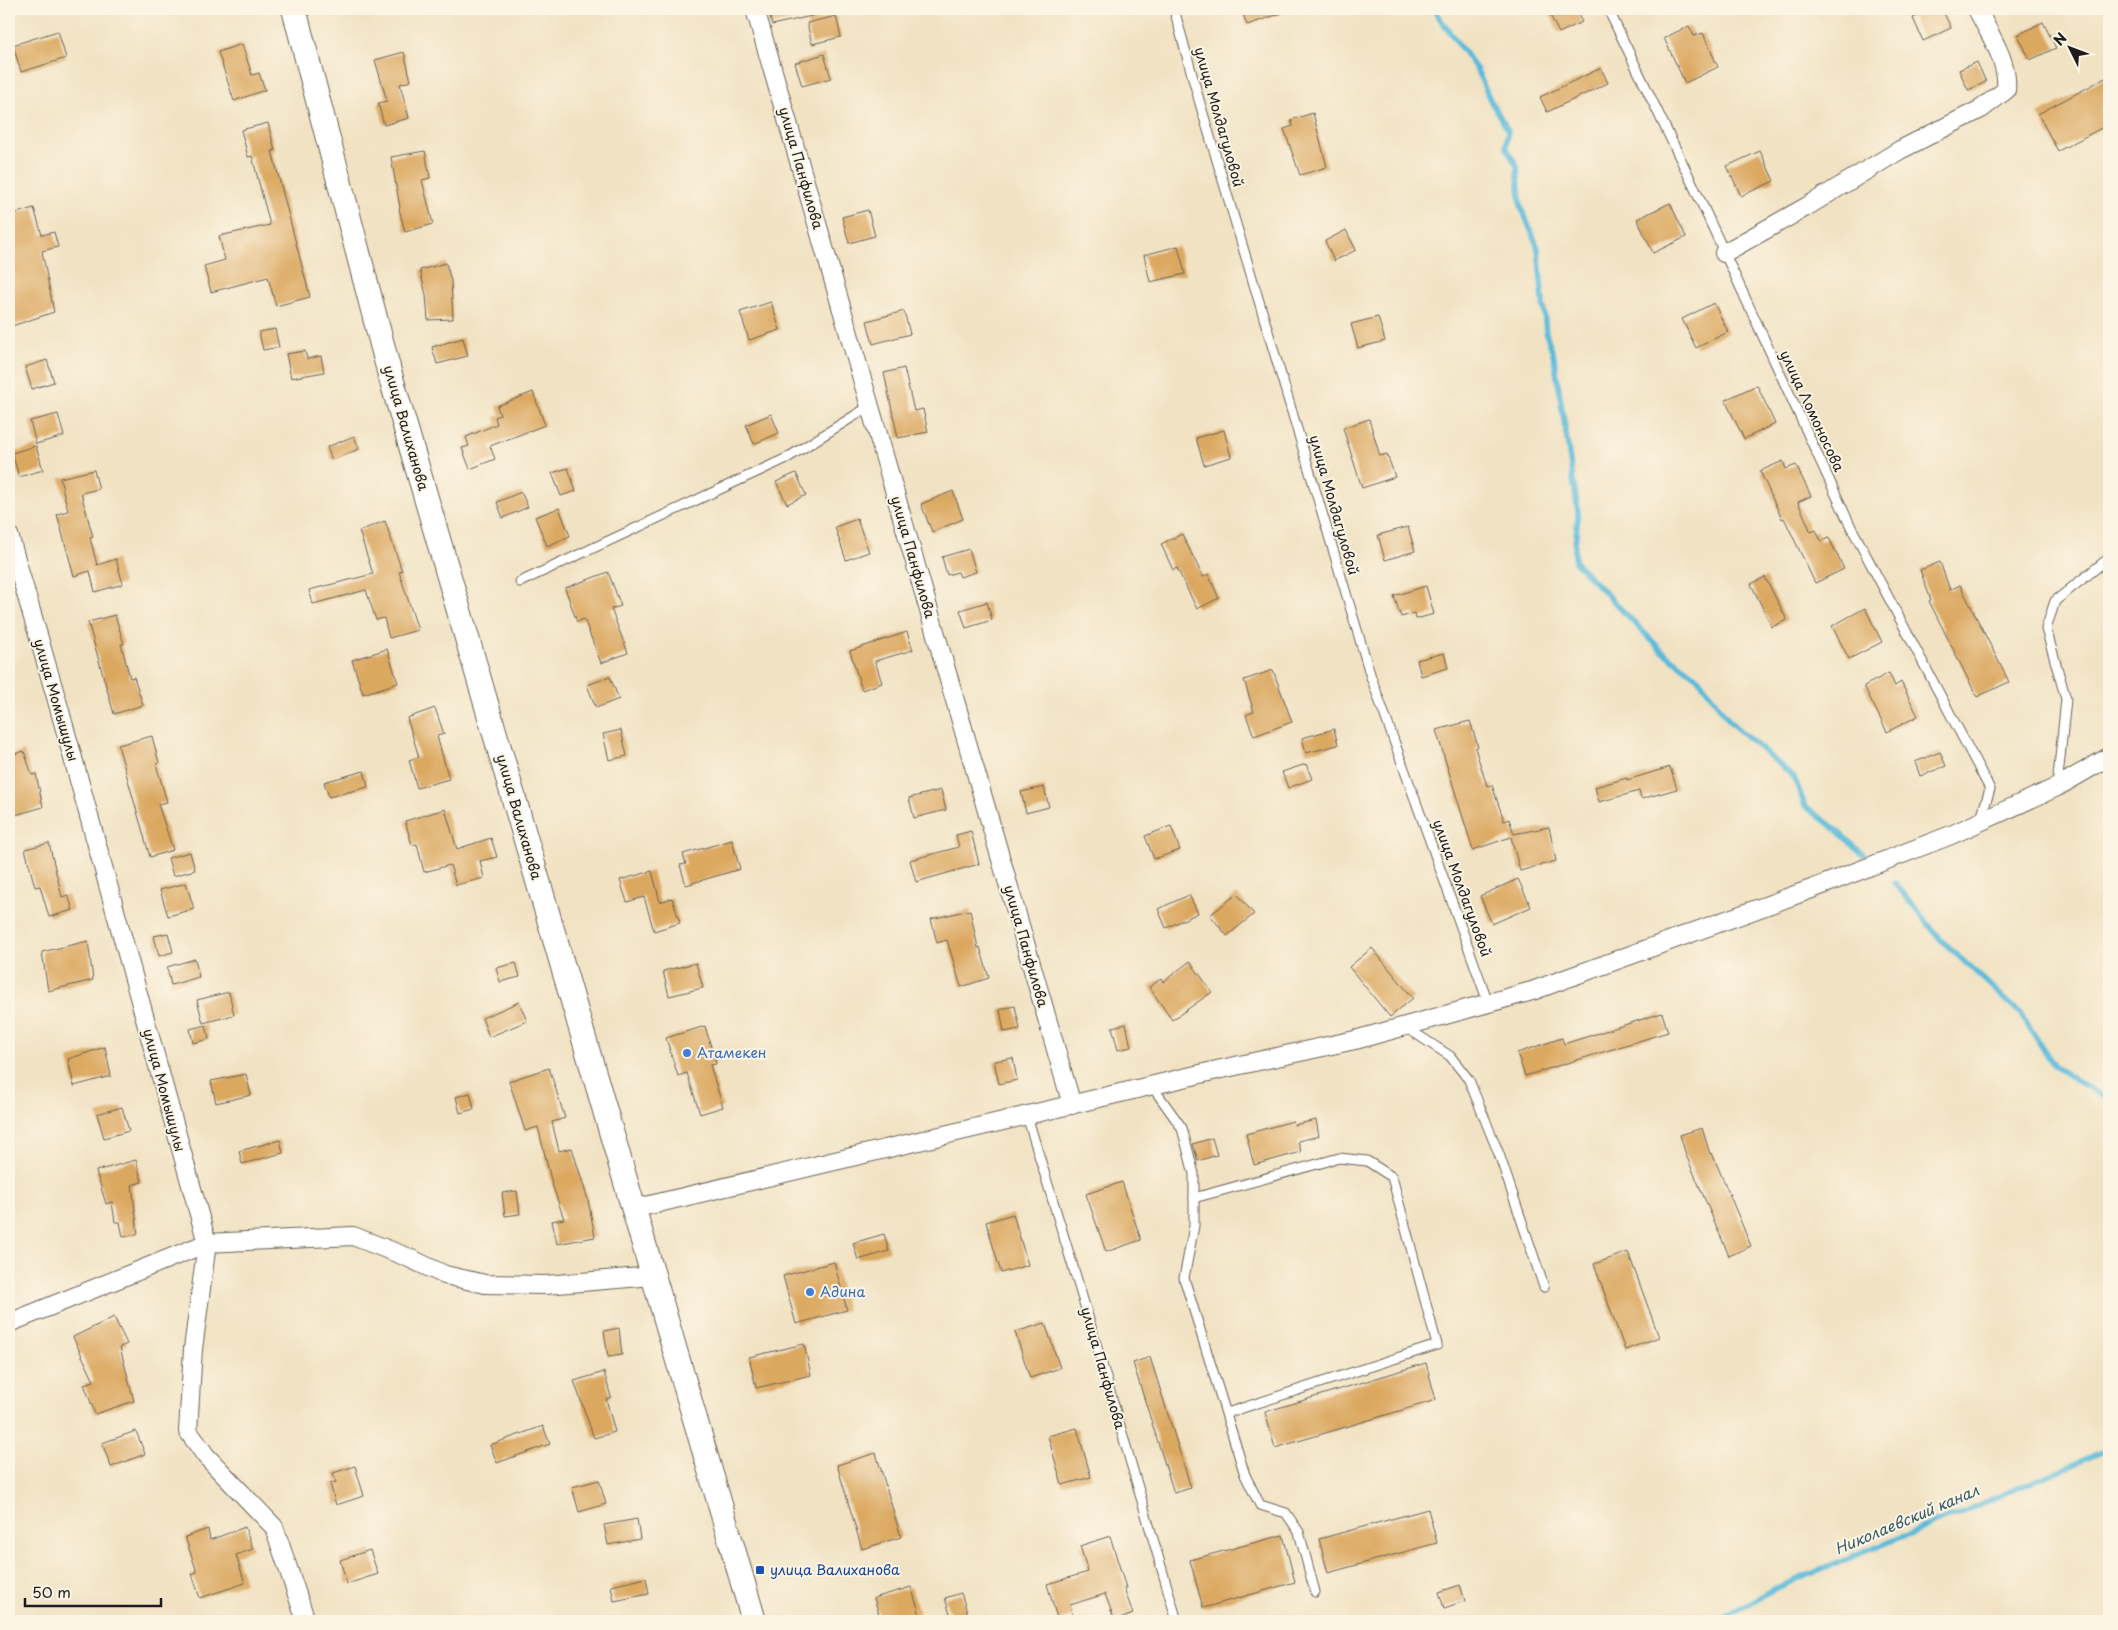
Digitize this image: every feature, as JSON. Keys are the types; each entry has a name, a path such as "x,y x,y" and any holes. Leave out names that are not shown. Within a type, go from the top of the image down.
{"main road":[{"name":"улица Валиханова","path":"294,9 389,371 754,1621"}],"street":[{"name":"улица Панфилова","path":"754,9 1072,1105"},
{"path":"1724,253 1806,207 1900,150 1981,109 2006,90 2007,75 1998,51 1977,9"},
{"name":"улица Момышулы","path":"9,535 58,704 207,1243 193,1349 188,1430 206,1456 274,1527 306,1621"},
{"path":"633,1209 1355,1040 1532,991 1808,890 1980,822 2057,787 2109,757"},
{"path":"9,1322 207,1243 353,1236 407,1257 445,1275 485,1284 545,1285 653,1276"}],"lane":[{"name":"улица Молдагуловой","path":"1174,9 1199,100 1371,677 1488,1002"},
{"name":"улица Ломоносова","path":"1608,9 1724,253 1848,523 1990,789 1980,822"},
{"path":"520,582 787,458 870,406"},
{"path":"2057,787 2066,700 2046,629 2055,601 2109,558"},
{"path":"1404,1026 1450,1056 1469,1080 1499,1154 1544,1287"},
{"path":"1152,1086 1182,1128 1194,1174 1194,1226 1184,1278 1246,1475 1260,1505 1286,1513 1299,1532 1315,1592"},
{"name":"улица Панфилова","path":"1026,1116 1085,1306 1177,1621"},
{"path":"1194,1198 1339,1158 1368,1161 1392,1177 1437,1345 1227,1413"}],"building":[{"path":"768,9 816,9 816,15 772,25"},
{"path":"1241,9 1288,9 1288,11 1247,25"},
{"path":"1547,9 1575,9 1582,22 1559,33"},
{"path":"1934,9 1942,9 1951,28 1923,41 1913,18"},
{"path":"836,16 841,37 812,44 807,23"},
{"path":"2043,22 2056,48 2030,60 2018,35"},
{"path":"1689,26 1694,36 1703,33 1718,67 1685,83 1664,38"},
{"path":"58,31 66,58 21,72 13,45"},
{"path":"242,44 252,75 259,73 265,90 234,101 218,52"},
{"path":"404,52 411,81 400,84 409,118 384,125 378,103 387,101 375,60"},
{"path":"824,54 831,78 802,86 795,63"},
{"path":"1977,62 1986,82 1968,90 1959,70"},
{"path":"1601,68 1608,83 1547,112 1540,97"},
{"path":"2109,76 2109,124 2058,151 2038,114"},
{"path":"1313,113 1327,167 1300,175 1284,129 1293,126 1291,120"},
{"path":"268,123 275,151 272,151 310,297 276,306 268,277 211,292 204,266 225,260 219,236 270,225 252,156 248,157 241,130"},
{"path":"425,151 430,178 422,180 433,224 405,232 399,209 391,157"},
{"path":"1760,151 1774,181 1741,196 1727,166"},
{"path":"1670,203 1686,237 1653,253 1637,219"},
{"path":"34,208 42,235 54,232 58,247 42,251 54,312 9,327 9,215"},
{"path":"868,210 875,236 849,243 842,217"},
{"path":"1346,230 1356,250 1334,261 1325,241"},
{"path":"1178,246 1185,274 1150,282 1144,255"},
{"path":"446,263 451,281 453,319 428,320 426,295 420,270"},
{"path":"771,302 780,330 749,340 740,312"},
{"path":"1714,303 1728,332 1696,348 1682,319"},
{"path":"904,311 910,334 873,344 867,321"},
{"path":"1378,317 1385,341 1358,348 1351,324"},
{"path":"275,329 279,347 263,350 259,332"},
{"path":"463,338 468,356 437,364 432,347"},
{"path":"305,351 307,359 321,356 324,372 291,378 286,354"},
{"path":"47,360 54,382 32,389 25,367"},
{"path":"904,368 914,411 923,409 928,432 898,438 884,373"},
{"path":"1757,385 1775,424 1744,439 1725,400"},
{"path":"533,392 545,425 490,446 495,459 470,469 462,448 469,446 466,437 497,424 495,417 500,415 497,406"},
{"path":"58,414 64,436 36,444 30,421"},
{"path":"771,414 779,433 754,444 746,425"},
{"path":"1369,419 1380,456 1387,454 1395,477 1362,488 1343,428"},
{"path":"1224,430 1231,457 1204,465 1196,438"},
{"path":"354,436 359,449 332,460 327,447"},
{"path":"36,446 43,470 19,477 12,453"},
{"path":"1783,461 1786,469 1796,465 1811,496 1798,502 1811,532 1816,530 1821,541 1829,538 1844,569 1815,583 1760,471"},
{"path":"568,468 576,491 561,496 552,473"},
{"path":"94,470 99,489 81,493 93,537 90,538 97,565 116,559 123,584 95,592 90,571 74,576 57,514 68,511 60,478"},
{"path":"796,473 806,495 787,504 776,482"},
{"path":"953,491 963,519 932,532 921,504"},
{"path":"521,492 528,507 503,518 497,502"},
{"path":"559,508 570,536 547,546 535,517"},
{"path":"857,519 869,552 846,560 835,527"},
{"path":"385,521 402,571 399,572 418,630 389,638 384,618 376,620 366,590 313,604 309,590 373,574 359,531"},
{"path":"1408,527 1415,551 1385,560 1378,535"},
{"path":"1182,534 1203,577 1208,574 1219,598 1197,609 1177,568 1173,570 1161,544"},
{"path":"969,549 976,572 960,577 958,572 947,575 942,557"},
{"path":"1940,562 1950,590 1960,585 2009,682 1977,697 1929,601 1931,600 1920,570"},
{"path":"608,572 621,606 611,609 628,653 601,663 584,619 577,622 565,588"},
{"path":"1765,577 1787,620 1772,627 1751,584"},
{"path":"1426,586 1434,614 1416,619 1414,613 1401,617 1394,596"},
{"path":"987,602 992,620 966,628 960,610"},
{"path":"1865,608 1882,642 1849,659 1832,626"},
{"path":"115,615 124,644 121,644 130,678 134,677 143,705 114,714 88,622"},
{"path":"907,632 913,650 875,661 882,683 862,690 850,651"},
{"path":"387,649 398,683 363,694 352,660"},
{"path":"1444,653 1448,668 1421,676 1417,660"},
{"path":"1273,670 1292,722 1254,736 1246,715 1254,712 1244,680"},
{"path":"1889,673 1895,686 1901,682 1918,716 1887,732 1864,686"},
{"path":"610,677 619,699 596,708 587,685"},
{"path":"435,708 444,734 437,736 449,779 417,788 409,760 419,757 407,718"},
{"path":"1470,721 1478,747 1475,748 1487,786 1492,785 1504,821 1509,819 1514,834 1549,827 1556,861 1520,871 1511,837 1473,850 1436,730"},
{"path":"1334,729 1338,745 1306,753 1302,738"},
{"path":"621,730 627,756 609,760 603,734"},
{"path":"152,736 159,763 156,764 167,802 158,804 173,850 150,857 118,745"},
{"path":"24,751 32,775 36,774 43,807 12,816 9,806 9,756"},
{"path":"1940,752 1946,766 1920,776 1915,762"},
{"path":"1306,764 1312,779 1288,788 1282,772"},
{"path":"1670,767 1677,789 1641,799 1639,791 1599,802 1595,787"},
{"path":"364,771 368,787 329,797 324,782"},
{"path":"1044,787 1049,807 1026,813 1021,792"},
{"path":"941,790 946,810 914,818 909,798"},
{"path":"445,809 457,849 491,838 497,857 480,861 484,878 456,885 450,865 424,872 417,844 412,845 405,821"},
{"path":"1171,826 1180,850 1154,859 1145,836"},
{"path":"971,831 979,864 916,882 910,860 959,847 956,835"},
{"path":"732,840 740,869 686,885 680,865 686,864 683,854"},
{"path":"49,843 62,897 68,895 73,910 49,917 40,886 35,887 25,849"},
{"path":"190,852 195,870 173,876 168,858"},
{"path":"652,871 660,902 672,898 680,923 654,931 644,897 627,902 620,880"},
{"path":"1518,879 1531,907 1492,924 1480,896"},
{"path":"186,883 194,909 168,916 160,890"},
{"path":"1237,894 1254,914 1227,936 1210,915"},
{"path":"1189,895 1198,913 1166,928 1158,909"},
{"path":"970,910 978,948 980,947 989,978 961,987 947,940 937,943 931,919"},
{"path":"168,933 173,952 159,956 154,936"},
{"path":"88,941 93,980 48,991 42,952"},
{"path":"1372,948 1413,998 1390,1017 1349,967"},
{"path":"195,959 199,977 171,985 167,967"},
{"path":"1190,961 1212,992 1172,1020 1149,987 1161,979 1163,982"},
{"path":"516,963 520,977 500,982 496,968"},
{"path":"696,963 703,988 669,996 663,971"},
{"path":"229,992 234,1015 203,1023 197,1000"},
{"path":"519,1002 527,1021 489,1037 482,1018"},
{"path":"1015,1006 1020,1029 1004,1032 1000,1009"},
{"path":"1662,1013 1668,1032 1525,1076 1517,1053 1562,1038 1564,1044"},
{"path":"1126,1024 1131,1047 1118,1050 1112,1027"},
{"path":"206,1025 209,1039 193,1043 190,1029"},
{"path":"705,1026 716,1064 710,1065 723,1107 700,1114 687,1073 678,1076 666,1038"},
{"path":"105,1047 111,1076 74,1086 68,1059"},
{"path":"1013,1058 1017,1080 999,1084 994,1061"},
{"path":"549,1068 565,1118 552,1122 559,1151 572,1148 588,1200 595,1237 557,1244 552,1221 564,1219 552,1184 538,1127 525,1131 509,1081"},
{"path":"246,1074 251,1095 216,1103 211,1081"},
{"path":"470,1093 474,1109 460,1113 456,1097"},
{"path":"122,1107 129,1131 104,1138 97,1114"},
{"path":"1316,1120 1319,1136 1298,1141 1301,1152 1254,1165 1246,1134 1293,1121 1294,1125"},
{"path":"1702,1128 1710,1154 1712,1153 1751,1246 1729,1256 1686,1155 1680,1135"},
{"path":"1212,1138 1217,1155 1198,1161 1193,1144"},
{"path":"280,1140 283,1153 242,1164 239,1151"},
{"path":"136,1160 142,1182 132,1185 138,1234 123,1237 120,1222 115,1222 112,1202 106,1204 96,1171"},
{"path":"1122,1182 1141,1240 1106,1252 1086,1194"},
{"path":"517,1191 520,1214 505,1216 502,1193"},
{"path":"1013,1214 1028,1265 1001,1273 986,1222"},
{"path":"884,1234 889,1251 858,1260 853,1243"},
{"path":"1628,1252 1659,1337 1625,1350 1594,1264"},
{"path":"834,1262 847,1310 796,1324 783,1276"},
{"path":"114,1317 127,1344 120,1347 134,1401 95,1414 84,1384 94,1381 73,1337"},
{"path":"1045,1323 1060,1368 1030,1378 1015,1332"},
{"path":"619,1328 622,1355 608,1357 604,1331"},
{"path":"804,1344 811,1375 756,1388 749,1357"},
{"path":"1150,1357 1191,1488 1174,1493 1133,1363"},
{"path":"1426,1363 1436,1400 1275,1448 1265,1412"},
{"path":"604,1372 611,1397 606,1399 615,1432 594,1438 574,1381"},
{"path":"543,1426 550,1444 497,1463 490,1445"},
{"path":"1077,1428 1091,1477 1062,1485 1048,1436"},
{"path":"136,1431 145,1454 111,1467 102,1443"},
{"path":"876,1453 901,1537 862,1549 837,1465"},
{"path":"355,1466 364,1496 336,1505 330,1484 336,1482 333,1473"},
{"path":"599,1480 606,1504 579,1512 572,1487"},
{"path":"1428,1509 1437,1543 1328,1573 1319,1539"},
{"path":"637,1519 640,1539 608,1545 604,1525"},
{"path":"245,1527 253,1549 236,1555 245,1583 200,1598 192,1574 197,1572 185,1537 208,1529 210,1540"},
{"path":"1283,1535 1295,1582 1203,1608 1190,1560"},
{"path":"1110,1536 1133,1614 1115,1621 1105,1594 1070,1605 1073,1617 1058,1621 1047,1584 1088,1572 1080,1546"},
{"path":"370,1550 378,1574 347,1584 340,1560"},
{"path":"646,1578 649,1594 614,1601 611,1586"},
{"path":"1460,1585 1465,1601 1444,1608 1439,1592"},
{"path":"911,1587 922,1621 881,1621 874,1598"},
{"path":"961,1593 970,1621 952,1621 945,1598"}],"waterway":[{"path":"1433,9 1477,70 1491,102 1508,130 1506,147 1517,166 1521,206 1538,248 1546,333 1554,357 1578,512 1575,562 1663,652 1699,679 1731,723 1794,777 1805,806 1833,827 1864,855"},
{"path":"1895,883 1941,940 2020,1013 2055,1067 2109,1100"},
{"name":"Николаевский канал","path":"1718,1621 1776,1588 1946,1519 2109,1449"}],"place":[{"name":"Атамекен","path":"687,1053"},
{"name":"Адина","path":"810,1292"},
{"name":"улица Валиханова","path":"760,1570"}]}
